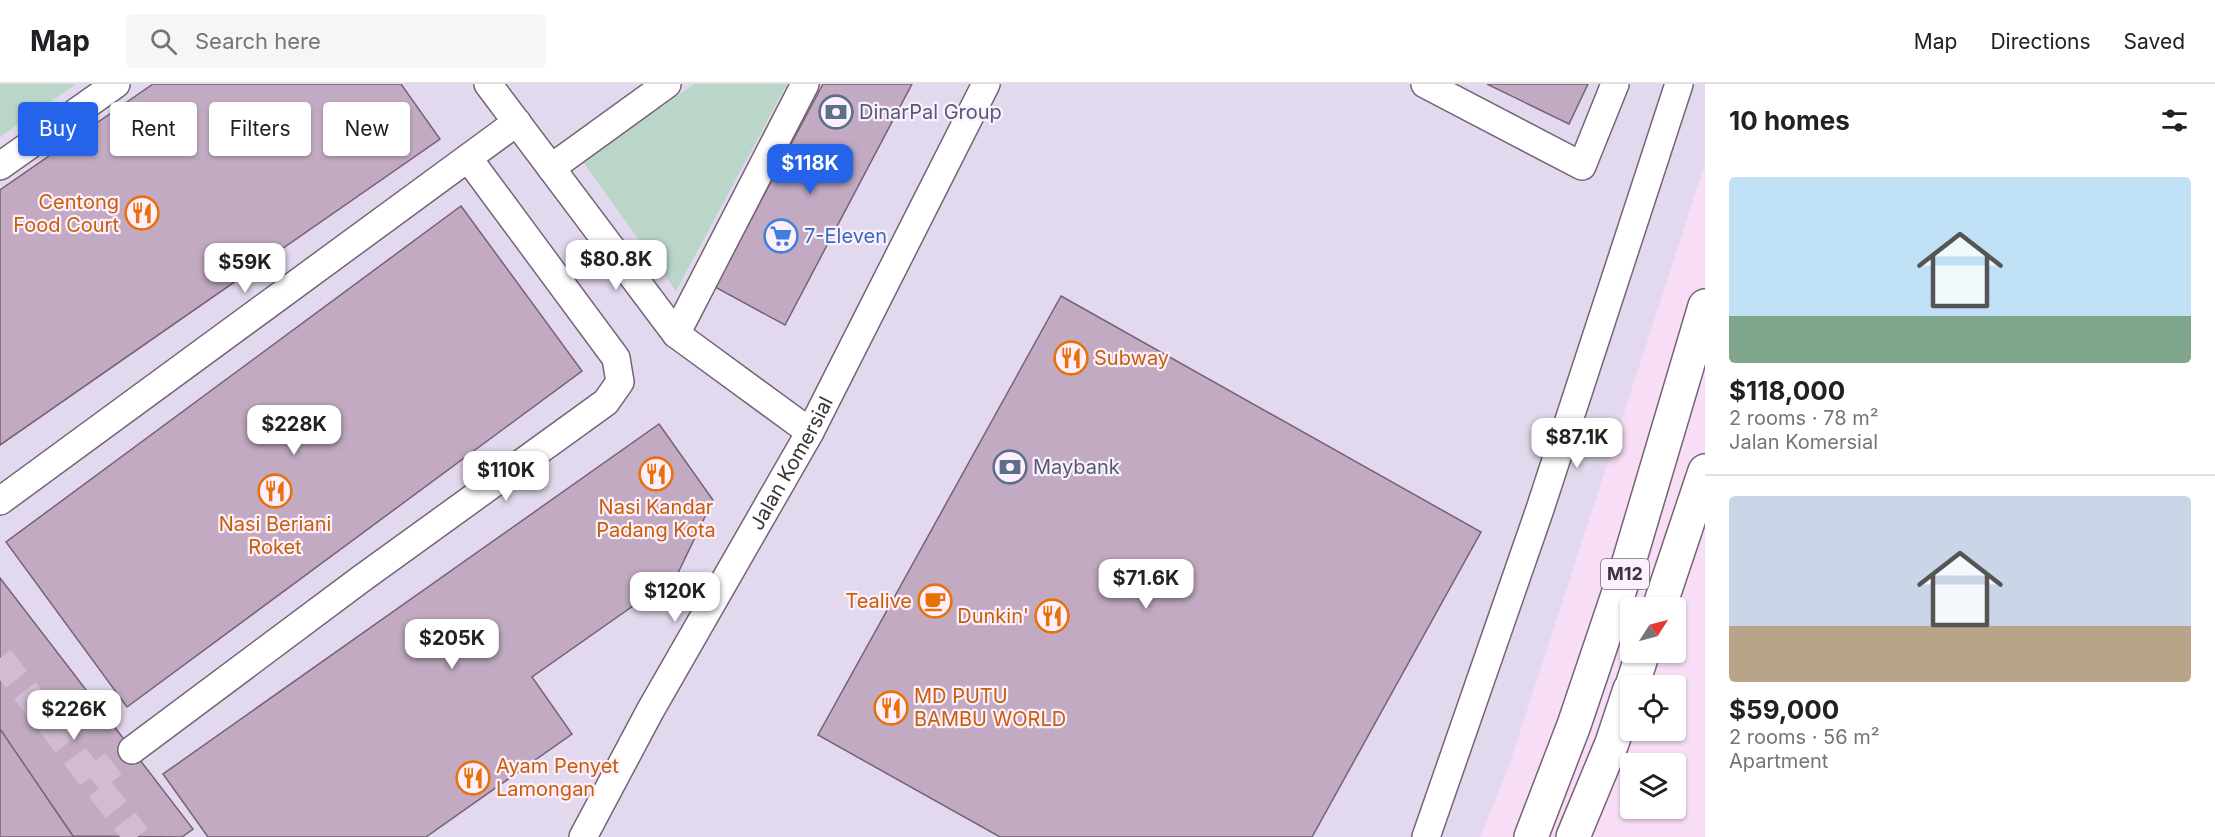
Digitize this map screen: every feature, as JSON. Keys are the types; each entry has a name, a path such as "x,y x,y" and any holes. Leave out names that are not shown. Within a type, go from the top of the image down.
{"main road":[{"name":"M12","path":"1531,837 1574,725 1628,565 1705,306"},
{"name":"M12","path":"1663,597 1705,471"},
{"path":"1574,837 1620,719"}],"street":[{"path":"0,166 116,84"},
{"path":"488,84 676,334 810,432"},
{"path":"551,168 667,84"},
{"path":"676,334 805,84"},
{"name":"Jalan Komersial","path":"583,837 650,711 810,432 986,84"},
{"path":"1425,84 1582,166 1615,84"},
{"path":"1426,837 1540,508 1679,84"},
{"path":"0,501 517,122"},
{"path":"132,750 361,579 606,402 620,382 616,358 468,158"}],"shaded area":[{"path":"0,84 1705,84 1705,164 1508,769 1480,837 0,837"}],"green space":[{"path":"0,84 76,84 50,102 18,102 18,124 0,137"},
{"path":"694,84 787,84 676,291 583,162"}],"building":[{"path":"153,84 401,84 440,139 0,445 0,190 49,156 98,156 98,122 110,114 110,156 197,156 197,102 127,102"},
{"path":"823,84 912,84 785,325 715,287"},
{"path":"1487,84 1588,84 1569,124"},
{"path":"461,206 582,371 127,707 6,542"},
{"path":"1061,296 1481,532 1312,837 1000,837 818,735"},
{"path":"659,424 713,500 677,575 532,677 572,734 426,837 208,837 163,774"},
{"path":"0,578 193,829 182,837 73,836 0,729"},
{"path":"0,729 73,836 73,837 0,837"}],"tunnel":[{"path":"0,658 137,837"},
{"path":"92,780 132,750"}],"place":[{"name":"DinarPal Group","path":"836,112"},
{"name":"Centong Food Court","path":"142,213"},
{"name":"7-Eleven","path":"781,236"},
{"name":"Subway","path":"1071,358"},
{"name":"Maybank","path":"1010,467"},
{"name":"Nasi Kandar Padang Kota","path":"656,474"},
{"name":"Nasi Beriani Roket","path":"275,491"},
{"name":"Tealive","path":"935,601"},
{"name":"Dunkin'","path":"1052,616"},
{"name":"MD PUTU BAMBU WORLD","path":"891,708"},
{"name":"Ayam Penyet Lamongan","path":"473,778"}]}
